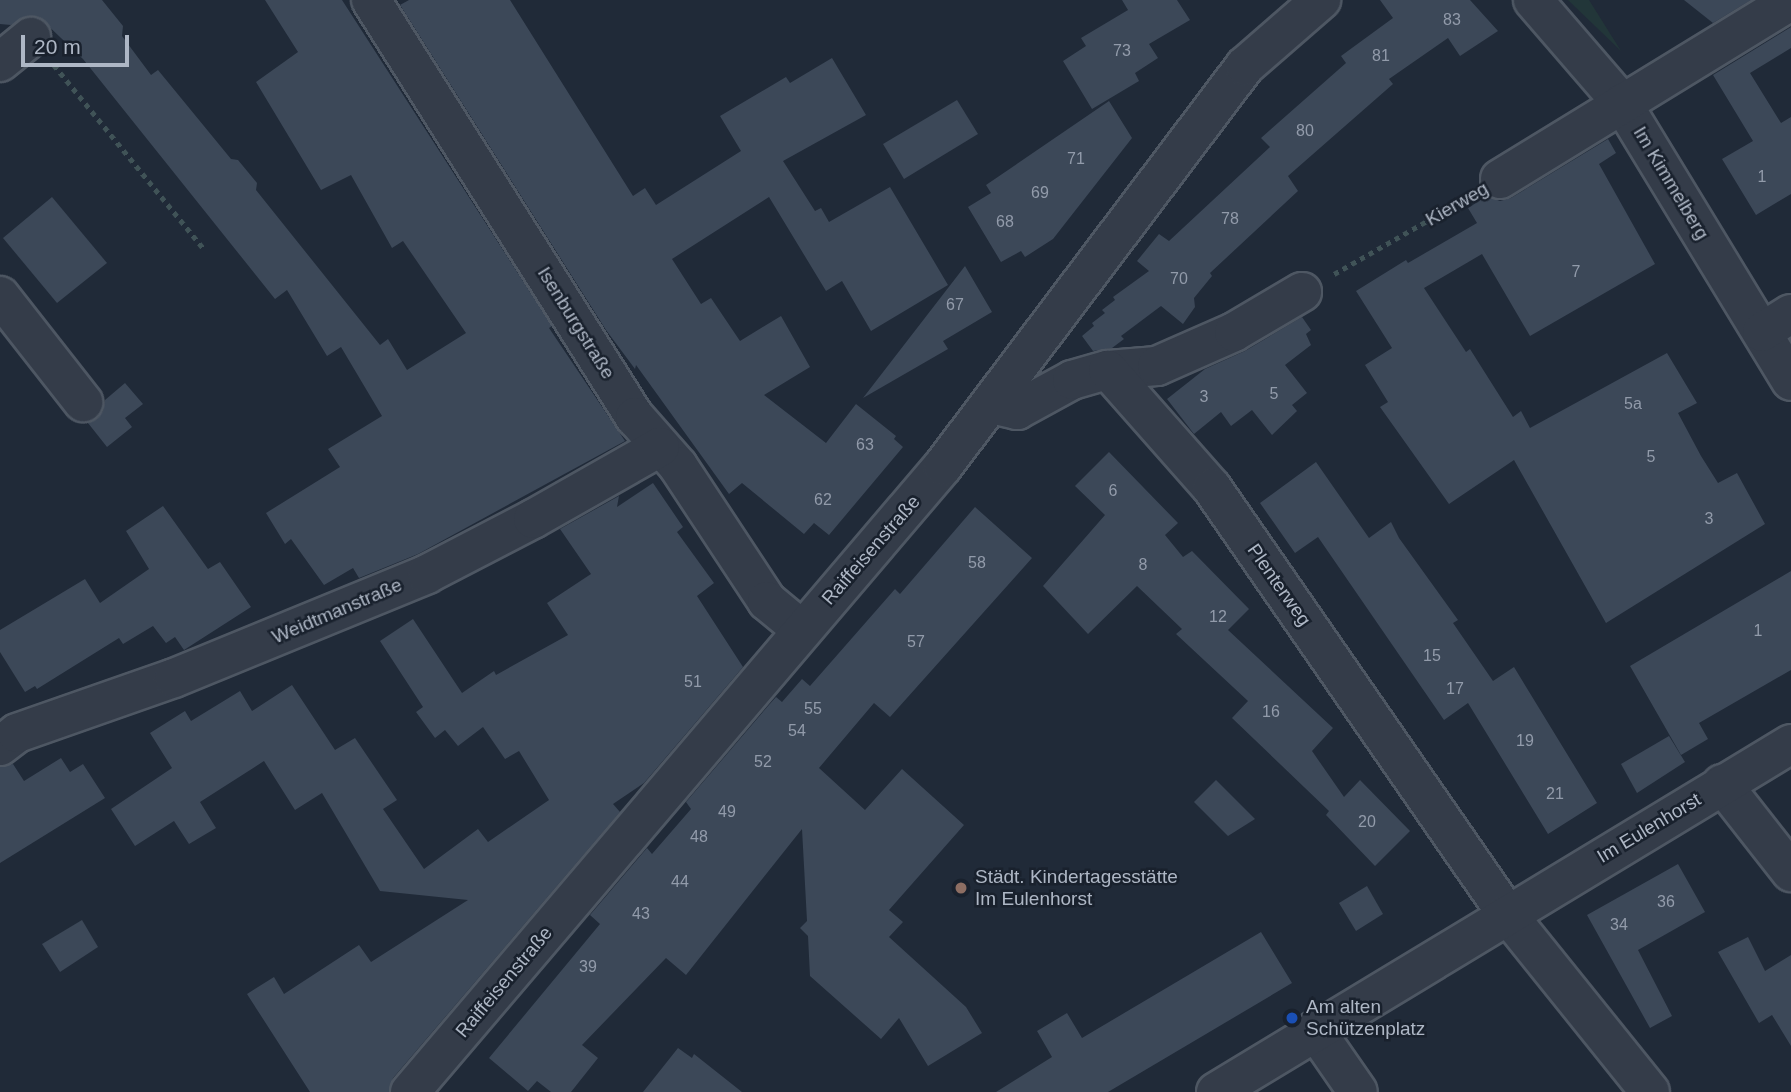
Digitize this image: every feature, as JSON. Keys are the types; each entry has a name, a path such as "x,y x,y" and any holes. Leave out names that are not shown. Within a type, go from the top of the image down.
{"street":[{"name":"Isenburgstraße","path":"370,0 635,417 678,466 767,601 802,630"},
{"name":"Raiffeisenstraße","path":"430,1085 802,630 943,466 1245,66 1321,0"},
{"name":"Im Kimmelberg","path":"1533,0 1622,103 1777,323 1791,380"},
{"name":"Kierweg","path":"1500,179 1791,1"},
{"path":"0,62 31,37"},
{"path":"991,404 1017,410 1072,380 1108,370 1157,366 1234,332 1302,292"},
{"path":"0,296 83,402"},
{"name":"Plenterweg","path":"1108,370 1212,488 1507,914"},
{"name":"Weidtmanstraße","path":"0,746 17,733 174,678 426,574 533,519 660,447"},
{"name":"Im Eulenhorst","path":"1216,1092 1791,744"},
{"path":"1722,784 1791,872"},
{"path":"1507,914 1650,1092"},
{"path":"1315,1030 1358,1092"}],"path":[{"path":"31,37 204,248"},
{"name":"Kierweg","path":"1302,292 1500,179"}],"green space":[{"path":"1568,0 1589,0 1621,51"}],"building":[{"path":"0,0 102,0 123,26 122,36 151,75 158,70 231,159 238,160 257,183 256,190 380,345 388,339 407,370 466,333 403,241 392,248 351,175 321,190 256,82 298,52 265,0 342,0 552,326 549,328 625,441 418,554 359,578 353,568 324,585 291,539 285,544 266,513 340,467 328,449 382,416 341,347 327,356 287,290 275,299 83,59 39,17 27,16 11,25 0,24"},
{"path":"409,0 510,0 633,196 645,188 656,205 741,151 720,116 786,77 790,83 832,58 866,115 783,161 815,211 821,208 829,222 890,187 948,285 871,331 842,281 826,291 769,197 672,259 701,304 711,298 740,341 781,316 810,367 764,395 826,443 856,404 896,436 894,439 903,447 829,535 814,523 804,534 742,483 729,494 636,365 635,369 606,330 400,5"},
{"path":"1122,0 1177,0 1190,20 1149,44 1158,58 1135,73 1139,81 1092,109 1063,61 1086,46 1081,38 1128,10"},
{"path":"1380,0 1470,0 1498,31 1460,56 1448,38 1389,79 1393,84 1288,176 1298,191 1210,273 1212,276 1194,298 1195,307 1183,324 1161,306 1121,336 1124,339 1112,348 1093,351 1082,336 1094,326 1092,323 1105,313 1102,310 1115,300 1113,297 1149,271 1137,261 1159,234 1169,241 1270,147 1261,138 1346,63 1341,56 1393,18"},
{"path":"1684,0 1751,0 1713,23"},
{"path":"1791,27 1791,48 1750,73 1781,123 1791,117 1791,194 1756,215 1722,159 1753,141 1713,75"},
{"path":"957,100 978,134 904,179 883,144"},
{"path":"1109,101 1132,138 1053,239 1025,257 1021,251 1001,262 968,207 991,193 986,185"},
{"path":"1608,139 1616,153 1599,164 1655,264 1530,336 1482,254 1424,288 1466,352 1470,349 1513,417 1521,411 1530,428 1667,353 1697,403 1678,413 1701,456 1718,483 1737,473 1765,524 1606,623 1514,460 1449,504 1380,407 1388,402 1365,365 1392,348 1356,291 1406,260 1408,263 1477,223 1468,208 1487,196 1500,201 1511,198"},
{"path":"52,197 107,263 57,303 3,238"},
{"path":"965,266 992,312 943,341 948,349 863,398"},
{"path":"1302,317 1311,330 1306,334 1311,345 1285,365 1307,393 1292,405 1297,411 1272,435 1252,410 1231,426 1221,412 1194,434 1167,399 1205,369 1245,351"},
{"path":"125,383 143,404 125,418 132,427 107,447 88,423 97,419 103,411 105,400"},
{"path":"1109,452 1178,523 1165,535 1183,557 1192,551 1249,609 1228,630 1333,728 1312,751 1344,797 1360,780 1410,831 1375,866 1326,815 1329,811 1232,718 1248,701 1176,634 1182,629 1137,586 1088,634 1043,586 1105,515 1075,486"},
{"path":"1316,462 1369,538 1391,522 1399,538 1458,620 1453,623 1493,681 1514,667 1597,803 1548,834 1468,703 1444,720 1318,537 1295,553 1260,503"},
{"path":"653,483 683,527 677,532 714,583 697,596 743,667 644,783 613,804 620,812 393,1078 389,1092 310,1092 247,994 274,977 284,994 359,945 371,962 468,900 380,891 322,793 295,810 264,761 200,802 216,828 189,844 174,821 135,846 111,809 172,768 150,733 185,711 191,721 240,691 252,711 292,685 335,750 355,738 397,800 383,809 424,869 478,829 488,842 549,800 519,751 505,759 483,727 458,746 445,730 435,738 416,712 423,707 380,641 413,619 462,693 494,671 496,675 568,635 547,603 591,574 560,529 619,496 617,507"},
{"path":"163,506 208,569 220,562 251,607 184,650 175,637 166,643 153,626 123,644 119,638 37,689 35,686 25,692 0,652 0,630 85,579 100,603 149,569 126,531"},
{"path":"975,507 1032,558 890,717 874,703 819,768 865,810 902,769 964,825 889,910 903,922 889,937 966,1007 982,1033 928,1066 899,1018 881,1039 810,976 808,936 800,928 807,921 802,829 686,975 666,958 582,1045 598,1058 571,1092 551,1092 537,1081 528,1091 489,1058 600,924 590,915 647,848 652,854 691,809 686,802 776,697 782,702 802,679 810,686 895,589 900,594"},
{"path":"1791,571 1791,670 1699,723 1708,739 1681,755 1630,666"},
{"path":"1669,736 1685,762 1637,793 1621,764"},
{"path":"61,758 70,772 83,764 105,798 0,863 0,767 13,764 24,781"},
{"path":"1216,780 1255,819 1228,836 1194,802"},
{"path":"1678,864 1705,912 1638,950 1672,1016 1650,1028 1587,915"},
{"path":"1367,886 1383,914 1356,931 1339,903"},
{"path":"82,920 98,947 60,972 42,944"},
{"path":"1261,932 1292,983 1108,1092 996,1092 1052,1057 1037,1031 1067,1013 1082,1038"},
{"path":"1748,937 1765,971 1791,955 1791,1046 1772,1015 1759,1023 1718,952"},
{"path":"678,1048 692,1058 694,1054 742,1092 643,1092"}],"place":[{"name":"Städt. Kindertagesstätte Im Eulenhorst","path":"961,888"},
{"name":"Am alten Schützenplatz","path":"1292,1018"}]}
